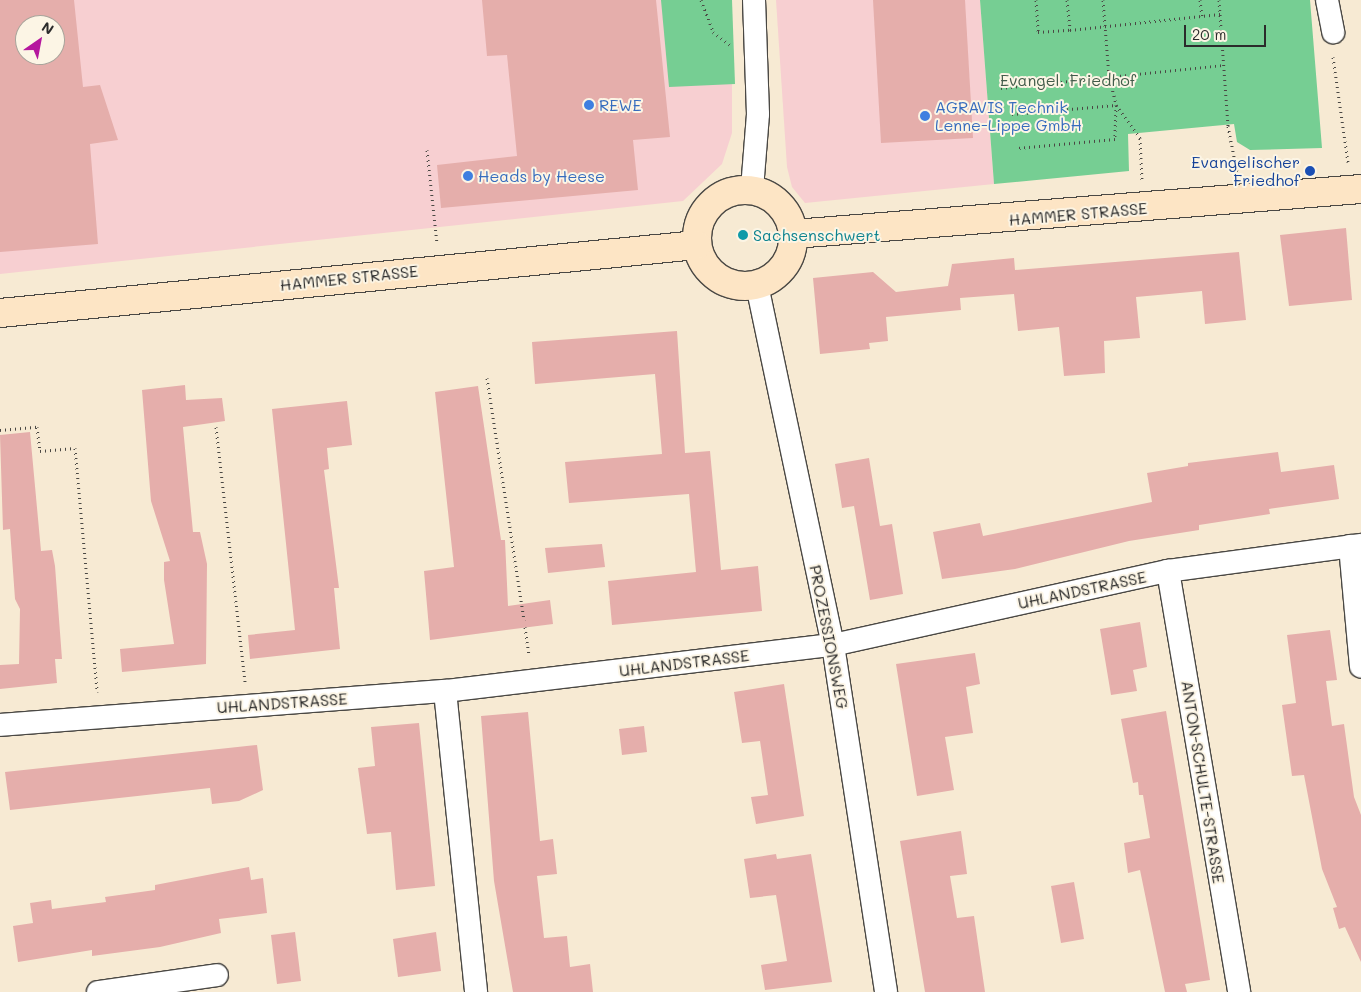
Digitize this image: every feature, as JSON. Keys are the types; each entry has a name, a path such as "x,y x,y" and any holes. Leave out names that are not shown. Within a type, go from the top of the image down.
{"main road":[{"path":"752,189 781,205 794,234 786,265 757,285 727,283 713,274 697,245 697,229 712,203 724,194 752,189"},
{"name":"HAMMER STRASSE","path":"794,234 1144,209 1357,189"},
{"name":"HAMMER STRASSE","path":"0,313 697,245"}],"street":[{"path":"752,189 758,114 754,0"},
{"path":"1328,0 1333,32"},
{"name":"PROZESSIONSWEG","path":"757,285 834,646 886,992"},
{"path":"1355,546 1361,666"},
{"name":"UHLANDSTRASSE","path":"0,725 445,691 834,646 1168,572 1355,546"},
{"name":"ANTON-SCHULTE-STRASSE","path":"1168,572 1239,992"},
{"path":"445,691 476,992"},
{"path":"98,992 217,975"}],"path":[{"path":"701,0 713,32 728,44 756,54"},
{"path":"1036,0 1038,32 1105,27 1220,14"},
{"path":"1068,0 1070,30"},
{"path":"1017,148 1115,139 1116,105 1109,76 1103,0"},
{"path":"1200,0 1202,16"},
{"path":"1219,0 1228,126 1243,200"},
{"path":"1333,32 1332,60 1357,189"},
{"path":"1001,88 1225,65"},
{"path":"1012,114 1116,105"},
{"path":"1116,105 1140,138 1144,209"},
{"path":"427,150 440,269"},
{"path":"487,378 524,620"},
{"path":"0,430 37,427 40,451 75,448 100,717"},
{"path":"216,427 247,706"}],"shaded area":[{"path":"0,0 732,0 732,133 722,164 683,201 0,274"},
{"path":"776,0 980,0 994,184 805,203 792,187 787,167"}],"green space":[{"path":"661,0 732,0 735,84 669,87"},
{"name":"Evangel. Friedhof","path":"980,0 1310,0 1322,148 1250,150 1237,142 1234,124 1128,134 1129,171 994,184"}],"building":[{"path":"0,0 74,0 83,87 100,85 118,140 90,144 98,244 0,252"},
{"name":"REWE","path":"482,0 656,0 670,137 633,140 638,190 441,208 437,165 517,156 507,55 487,56"},
{"path":"873,0 965,0 973,138 881,143"},
{"path":"1346,228 1352,300 1289,306 1280,235"},
{"path":"1239,252 1246,320 1205,324 1202,291 1136,297 1140,338 1104,341 1105,373 1064,376 1059,327 1018,331 1014,294 960,298 961,310 886,317 888,341 869,343 870,349 820,354 813,278 873,272 896,292 948,286 952,264 1014,258 1015,270"},
{"path":"677,331 685,453 710,451 721,570 758,566 762,611 612,625 608,581 696,572 689,494 569,503 565,462 662,454 655,374 535,384 532,342"},
{"path":"185,385 186,400 222,398 225,421 183,427 193,532 200,532 207,564 206,664 122,672 120,649 174,644 164,580 164,562 170,561 151,501 142,390"},
{"path":"478,386 501,540 505,540 508,606 550,600 553,624 430,640 424,571 454,567 435,392"},
{"path":"347,401 352,445 327,448 329,469 324,470 339,588 334,588 340,649 250,659 248,635 295,630 272,409"},
{"path":"30,432 41,551 52,550 55,566 62,659 55,659 57,683 0,689 0,665 19,664 20,609 15,599 10,529 3,530 0,435"},
{"path":"1278,452 1281,472 1334,465 1339,499 1269,509 1270,514 1199,525 1199,530 1129,541 1015,569 942,579 933,532 980,523 983,536 1152,502 1147,473 1188,466 1188,463"},
{"path":"869,458 880,526 892,524 903,594 870,600 854,506 842,508 835,464"},
{"path":"602,544 605,567 548,573 545,548"},
{"path":"1140,622 1147,667 1133,670 1137,691 1111,695 1100,629"},
{"path":"1330,630 1337,680 1326,681 1332,726 1344,724 1354,797 1361,815 1361,962 1345,927 1339,929 1333,908 1337,907 1322,869 1304,775 1292,776 1282,705 1296,703 1287,635"},
{"path":"975,653 980,684 966,687 973,733 945,737 954,790 917,796 896,664"},
{"path":"784,684 804,816 756,824 751,797 768,795 760,741 742,743 734,692"},
{"path":"1166,711 1210,980 1185,984 1187,992 1165,992 1140,870 1128,873 1124,843 1150,838 1143,795 1139,795 1138,782 1133,783 1121,719"},
{"path":"528,712 540,841 553,839 557,874 537,876 544,938 567,936 570,967 590,964 593,992 513,992 494,881 481,716"},
{"path":"419,723 435,886 396,890 391,832 367,834 358,768 375,766 371,727"},
{"path":"644,726 647,752 622,755 619,729"},
{"path":"257,745 263,790 239,801 212,804 210,788 10,810 5,772"},
{"path":"961,831 967,874 950,876 957,918 974,916 985,992 925,992 900,841"},
{"path":"776,854 777,859 811,854 832,982 765,990 761,965 787,961 776,895 750,898 744,859"},
{"path":"249,867 251,880 263,878 267,913 219,919 221,933 160,947 92,956 92,950 18,962 13,926 33,923 30,903 51,900 52,909 106,902 105,897 155,890 155,885"},
{"path":"1074,882 1084,939 1061,943 1051,886"},
{"path":"295,932 301,981 277,984 271,935"},
{"path":"436,932 441,971 398,977 393,939"}],"place":[{"name":"REWE","path":"589,105"},
{"name":"AGRAVIS Technik Lenne-Lippe GmbH","path":"925,116"},
{"name":"Evangelischer Friedhof","path":"1310,171"},
{"name":"Heads by Heese","path":"468,176"},
{"name":"Sachsenschwert","path":"743,235"}]}
